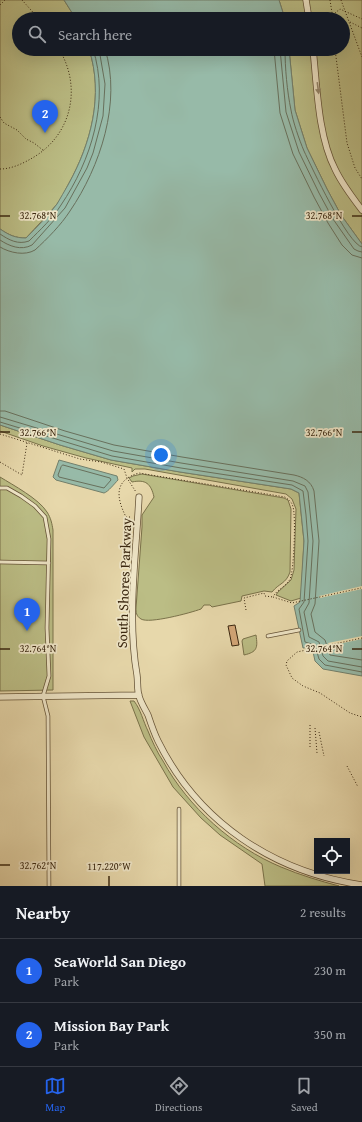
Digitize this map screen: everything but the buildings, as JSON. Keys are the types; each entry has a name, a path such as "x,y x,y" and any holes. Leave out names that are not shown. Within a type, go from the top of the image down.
{"street":[{"path":"306,0 308,12"},
{"path":"314,56 322,126 329,156 345,187 362,210"},
{"name":"South Shores Parkway","path":"139,497 132,630 133,655 139,695 157,741 190,791 210,813 252,846 283,863 312,874 333,880 362,885"},
{"path":"0,696 139,695"}],"lane":[{"path":"0,488 7,488 35,506 45,517 49,539 47,628 48,676 44,696 48,716 49,886"},
{"path":"0,562 49,563"},
{"path":"268,636 299,630"},
{"path":"179,809 179,886"}],"path":[{"path":"0,5 5,0"},
{"path":"22,0 33,12"},
{"path":"330,0 333,12"},
{"path":"341,0 346,11"},
{"path":"336,12 340,9 346,11"},
{"path":"350,13 362,18"},
{"path":"350,22 362,28"},
{"path":"350,22 362,57"},
{"path":"0,169 23,164 44,151 61,131 71,108 72,90 69,72 62,56"},
{"path":"336,56 347,143 355,168 362,180"},
{"path":"0,117 4,123 17,130 26,139 44,151"},
{"path":"0,434 80,459 101,462 124,469 127,478 139,497"},
{"path":"0,462 22,475 27,443"},
{"path":"138,527 130,525 130,517 126,517 120,506 118,497 121,484 130,476 139,473 285,497 290,501 294,515 293,573 288,582 275,593 273,597"},
{"path":"246,610 244,598 264,593 265,596 292,603 361,588"},
{"path":"362,638 297,652 286,665 292,678 303,686 320,693 350,713 362,718"},
{"path":"310,725 310,748"},
{"path":"314,728 317,753"},
{"path":"319,732 324,756"},
{"path":"347,766 358,787"}],"green space":[{"path":"0,0 64,0 72,12 12,12 12,56 91,56 95,84 95,101 89,135 77,168 59,202 26,238 12,236 0,229"},
{"path":"279,0 362,0 362,244 341,215 307,148 295,110 290,56 350,56 350,12 283,12"},
{"path":"0,425 111,460 291,489 299,493 304,541 301,598 291,601 276,595 291,580 294,570 296,509 292,499 286,494 145,469 135,469 132,472 132,468 86,458 43,446 0,431"},
{"path":"142,474 284,498 288,500 291,509 290,572 286,579 272,592 264,591 242,596 241,601 212,607 210,605 204,605 201,609 196,611 161,619 145,620 139,618 136,608 142,515 154,497 147,484 141,481 132,482 129,478"},
{"path":"0,477 38,502 47,512 52,523 53,690 0,691"},
{"path":"256,635 256,649 244,655 243,639"},
{"path":"130,701 134,701 136,704 161,758 173,778 185,794 213,824 229,837 263,859 295,873 339,886 265,886 262,864 220,835 201,818 173,787 144,737"}],"water":[{"path":"64,0 279,0 283,12 72,12"},
{"path":"91,56 290,56 295,110 307,148 341,215 362,244 362,676 323,669 315,661 312,647 303,648 294,606 300,602 304,541 299,493 291,489 111,460 0,425 0,229 12,236 26,238 57,204 68,185 83,153 93,119 95,84"},
{"path":"59,460 117,476 118,480 104,493 56,480 53,477"}],"pier":[{"path":"362,586 362,589 320,598 319,596"},
{"path":"362,636 362,639 329,646 328,643"}],"place":[{"name":"Mission Bay Park","path":"45,133"},
{"name":"SeaWorld San Diego","path":"27,631"}]}
